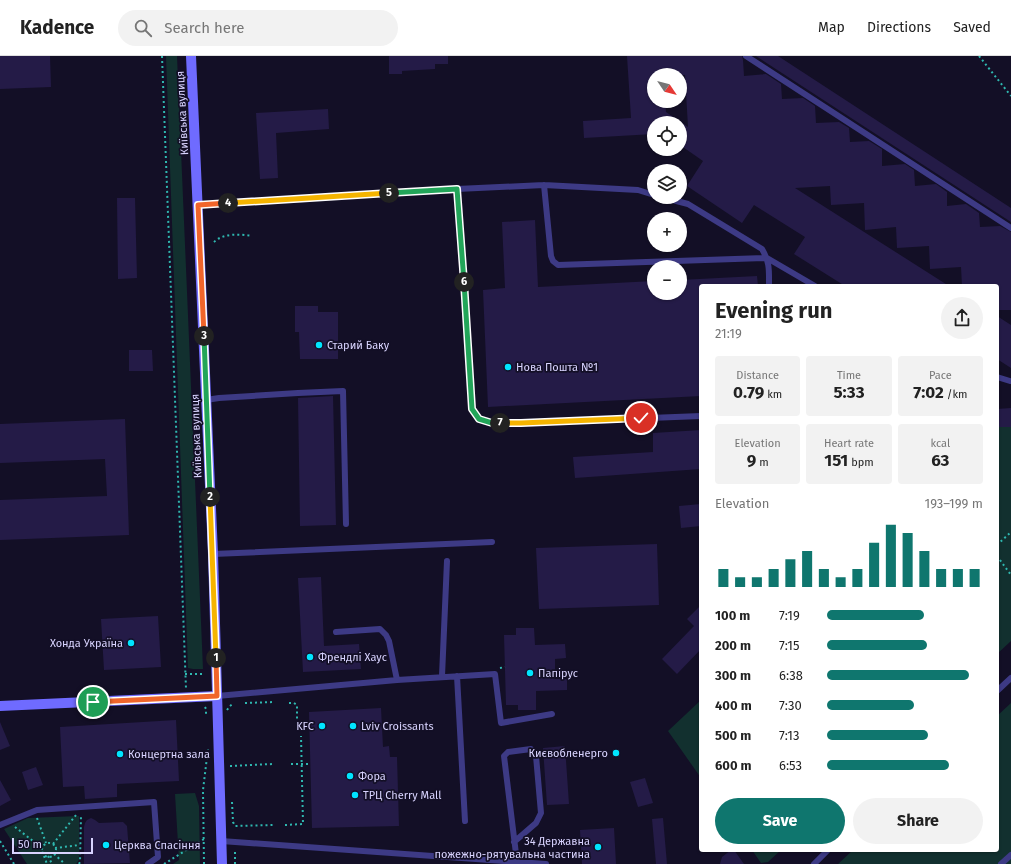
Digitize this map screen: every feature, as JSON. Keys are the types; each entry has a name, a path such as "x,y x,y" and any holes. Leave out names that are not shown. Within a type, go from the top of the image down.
{"main road":[{"name":"Київська вулиця","path":"191,56 212,554 222,864"},
{"path":"0,706 217,696"}],"lane":[{"path":"746,56 1011,228"},
{"path":"198,205 544,185 638,190 647,193"},
{"path":"544,185 551,256 553,261 558,265 767,258 812,284"},
{"path":"457,189 472,409 479,419 492,423 521,423 699,416"},
{"path":"687,204 762,249 769,266 770,284"},
{"path":"999,378 1010,381"},
{"path":"206,400 343,391 346,524"},
{"path":"212,554 492,542"},
{"path":"442,676 447,561"},
{"path":"336,632 380,629 386,634 389,641 397,680"},
{"path":"217,696 442,676 495,674 501,723 552,714"},
{"path":"457,676 465,821"},
{"path":"999,689 1011,678"},
{"path":"514,842 536,823 541,813 536,756 531,749 508,752 504,756 514,842 517,862"},
{"path":"0,825 37,810 154,802 158,857 148,864"},
{"path":"221,841 546,864"},
{"path":"814,864 826,852"},
{"path":"1001,864 1011,855"}],"path":[{"path":"162,56 186,698"},
{"path":"979,56 1011,96"},
{"path":"214,242 218,238 240,234 252,236"},
{"path":"999,542 1011,532"},
{"path":"999,559 1011,574"},
{"path":"185,674 204,674"},
{"path":"241,703 275,702"},
{"path":"288,703 294,703 297,705 297,726"},
{"path":"202,704 206,709 206,716"},
{"path":"285,825 303,824 301,736"},
{"path":"204,864 204,790 208,747"},
{"path":"230,766 273,764"},
{"path":"291,764 310,764"},
{"path":"53,844 77,814"},
{"path":"79,864 81,814"},
{"path":"36,816 46,843"},
{"path":"11,824 42,848 42,853 44,854 47,864"},
{"path":"234,826 275,825"},
{"path":"164,864 204,839"},
{"path":"0,841 14,864"},
{"path":"46,843 53,844"},
{"path":"42,848 46,843"},
{"path":"53,844 55,848 54,854"},
{"path":"55,848 80,845"},
{"path":"235,848 235,864"},
{"path":"44,854 48,856 52,864"},
{"path":"48,856 54,854"},
{"path":"54,854 65,864"}],"green space":[{"path":"166,56 177,56 203,669 188,668"},
{"path":"999,427 1011,427 1011,641 999,652"},
{"path":"699,702 699,775 668,731"},
{"path":"1011,703 1011,864 838,864 851,852 999,852 999,714"},
{"path":"195,793 199,806 200,864 173,864 179,860 175,794"},
{"path":"79,816 79,860 76,864 27,864 4,829 28,818"},
{"path":"753,852 779,852 768,862 761,863"}],"building":[{"path":"0,56 50,56 51,87 0,89"},
{"path":"389,56 448,56 448,64 435,64 435,69 402,71 402,74 389,74"},
{"path":"627,56 742,56 744,76 766,74 781,84 782,99 803,98 815,106 816,123 839,122 849,128 850,142 869,141 882,149 882,166 905,164 914,170 915,186 936,184 947,192 947,206 966,204 979,213 980,227 1000,226 1011,232 1011,310 999,310 999,284 962,284 961,267 930,269 929,246 897,248 896,227 865,230 864,203 831,205 830,186 795,188 946,284 842,284 794,254 805,237 754,205 742,223 687,186 703,161 687,150 687,68 647,68 647,108 666,108 666,112 672,116 647,116 647,134 584,138 583,121 631,118"},
{"path":"756,56 778,56 1011,208 1011,222"},
{"path":"328,109 329,129 276,133 278,178 260,179 256,113"},
{"path":"117,198 135,198 137,278 118,279"},
{"path":"535,220 538,287 647,281 647,300 687,300 687,280 757,276 758,284 699,284 699,396 488,407 483,290 505,288 502,222"},
{"name":"Старий Баку","path":"295,306 318,306 318,312 338,312 338,359 300,359 299,332 295,332"},
{"path":"999,317 1011,325 1011,368 999,360"},
{"path":"129,350 152,350 153,371 129,371"},
{"path":"333,396 336,525 300,526 298,398"},
{"path":"1011,408 1011,427 999,427 999,409"},
{"path":"125,419 129,535 0,540 0,500 107,496 105,459 0,463 0,424"},
{"path":"699,430 699,469 575,478 573,457 653,452 653,433"},
{"path":"699,504 699,526 681,528 679,506"},
{"path":"657,544 659,605 539,609 536,548"},
{"path":"321,577 324,646 359,644 361,669 303,672 298,578"},
{"path":"699,607 699,651 677,674 662,659 694,626 687,619"},
{"name":"Хонда Україна","path":"158,616 161,667 104,670 101,619"},
{"name":"Папірус","path":"516,628 534,628 535,645 565,644 566,658 555,659 555,679 567,679 567,690 536,691 536,710 518,710 518,705 506,705 504,635 516,635"},
{"name":"ТРЦ Cherry Mall","path":"381,708 383,747 389,746 390,757 397,757 399,826 312,828 309,712"},
{"name":"Концертна зала","path":"176,720 179,781 117,784 117,797 85,799 84,786 63,787 60,727"},
{"path":"0,722 10,746 0,750"},
{"path":"565,746 569,804 547,805 543,748"},
{"path":"36,767 43,785 28,790 22,772"},
{"path":"645,778 653,803 638,807 630,782"},
{"path":"0,780 11,800 0,806"},
{"name":"Церква Спасіння","path":"91,818 99,823 123,822 127,826 130,863 84,864 84,827 87,820"},
{"path":"663,818 667,864 656,864 652,819"},
{"name":"34 Державна пожежно-рятувальна частина","path":"614,828 616,864 582,864 580,830"},
{"path":"728,852 735,852 744,864 720,864 722,857"}],"place":[{"name":"Старий Баку","path":"319,345"},
{"name":"Нова Пошта №1","path":"508,367"},
{"name":"Хонда Україна","path":"131,643"},
{"name":"Френдлі Хаус","path":"310,657"},
{"name":"Папірус","path":"530,673"},
{"name":"KFC","path":"322,726"},
{"name":"Lviv Croissants","path":"353,726"},
{"name":"Києвобленерго","path":"616,753"},
{"name":"Концертна зала","path":"120,754"},
{"name":"Фора","path":"350,776"},
{"name":"ТРЦ Cherry Mall","path":"355,795"},
{"name":"Церква Спасіння","path":"106,845"},
{"name":"34 Державна пожежно-рятувальна частина","path":"598,847"}],"route":[{"path":"93,702 217,696 198,205 457,189 472,409 479,419 492,423 521,423 641,418"}]}
